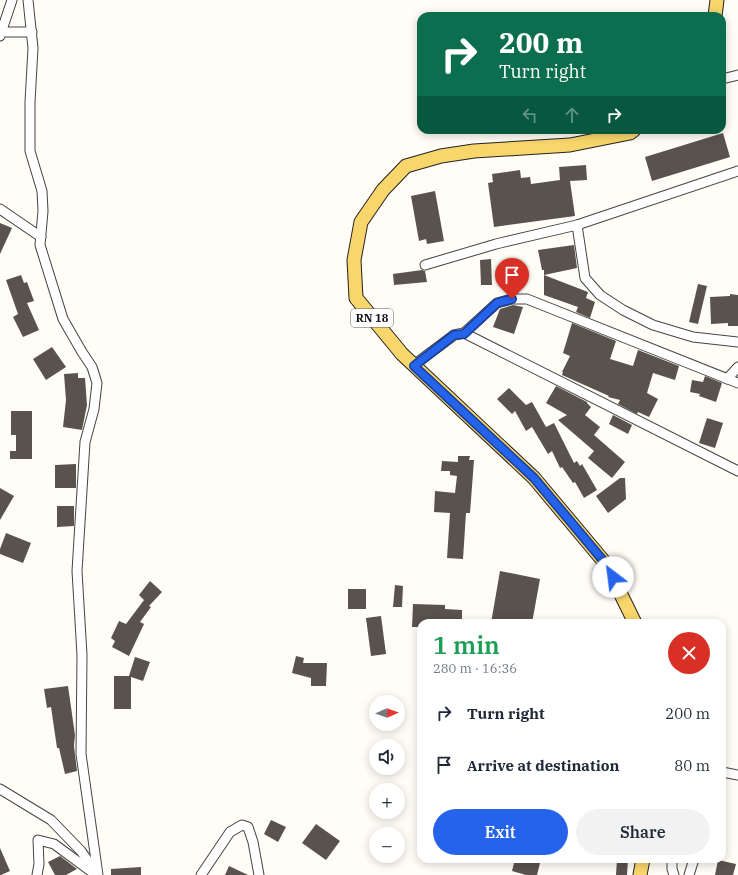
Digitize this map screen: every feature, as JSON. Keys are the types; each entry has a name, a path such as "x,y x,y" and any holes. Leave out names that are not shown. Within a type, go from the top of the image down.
{"main road":[{"path":"716,12 717,0"},
{"name":"RN 18","path":"625,134 570,146 474,151 441,156 406,166 383,190 361,222 354,260 356,298 402,354 534,478 606,564 633,619"},
{"path":"640,875 642,863"}],"street":[{"path":"12,0 1,34 32,32"},
{"path":"28,0 33,48 30,102 30,151 42,191 40,245 63,319 92,367 97,383 94,409 85,442 77,571 82,656 81,754 98,875"},
{"path":"726,78 738,75"},
{"path":"425,265 496,244 577,225 738,171"},
{"path":"0,210 41,237"},
{"path":"577,225 586,278 600,295 623,310 653,325 693,337 738,342"},
{"path":"464,334 497,303 512,299 527,299 738,383"},
{"path":"414,366 454,335 464,334 738,471"},
{"path":"727,379 738,367"},
{"path":"726,774 738,775"},
{"path":"0,789 51,820 81,851 98,875"},
{"path":"201,875 230,832 242,825 248,827 253,842 259,875"},
{"path":"37,875 39,864 38,840 54,844 98,875"},
{"path":"672,863 674,875"},
{"path":"689,875 693,863"}],"building":[{"path":"723,134 730,157 652,181 645,157"},
{"path":"586,165 587,180 570,181 575,216 494,227 488,183 493,182 492,174 520,170 521,178 530,177 531,184 560,180 559,167"},
{"path":"435,191 444,241 427,244 426,239 419,241 411,196"},
{"path":"0,223 12,228 0,254"},
{"path":"574,245 577,268 544,275 538,250"},
{"path":"491,259 492,285 481,285 480,260"},
{"path":"422,270 425,271 427,282 394,285 393,274"},
{"path":"21,275 24,283 27,282 34,301 27,303 39,330 23,337 13,317 18,314 6,280"},
{"path":"544,275 588,292 586,298 595,302 590,318 576,312 578,307 544,295"},
{"path":"698,284 707,286 698,324 689,322"},
{"path":"730,294 738,295 738,326 728,326 728,323 711,324 710,297 730,296"},
{"path":"513,305 523,307 514,334 493,327 500,309"},
{"path":"572,323 616,341 610,359 633,366 638,350 679,366 675,380 653,373 647,393 658,399 649,417 638,412 637,414 618,404 620,400 608,397 609,396 562,375 570,356 563,353"},
{"path":"52,347 66,367 46,380 33,359"},
{"path":"78,373 78,378 85,378 87,405 82,430 63,427 66,400 64,374"},
{"path":"705,376 722,383 716,402 699,396 700,394 690,392 692,380 703,382"},
{"path":"556,386 587,402 591,407 585,415 600,427 594,435 625,462 612,478 588,458 594,451 558,420 567,415 546,403"},
{"path":"509,388 526,405 532,402 546,427 554,423 574,463 577,461 580,466 582,464 597,490 584,498 575,482 573,483 562,467 560,468 552,451 548,454 532,427 526,431 515,411 512,414 497,399"},
{"path":"11,411 32,411 32,459 10,459 10,451 16,451 16,435 11,435"},
{"path":"613,415 632,425 628,434 609,424"},
{"path":"707,418 723,423 715,448 699,443"},
{"path":"458,456 470,456 469,460 474,460 470,513 466,513 463,559 447,558 450,513 434,512 435,491 455,493 457,476 450,475 450,471 441,471 442,461 458,462"},
{"path":"76,464 76,488 55,488 55,465"},
{"path":"620,478 625,478 626,499 608,513 596,496"},
{"path":"0,488 14,496 0,520"},
{"path":"57,506 74,506 74,526 57,527"},
{"path":"6,533 31,543 23,563 0,554 0,549"},
{"path":"500,571 540,579 533,619 492,619"},
{"path":"150,581 162,592 149,606 151,607 140,622 144,624 129,656 112,647 115,641 111,638 119,621 126,624 144,600 139,595"},
{"path":"395,585 403,586 402,607 393,607"},
{"path":"348,589 366,589 366,609 348,609"},
{"path":"413,604 445,605 445,609 462,610 462,619 417,619 417,627 412,627"},
{"path":"381,616 386,654 371,656 366,618"},
{"path":"296,656 304,658 303,663 327,663 326,686 311,686 311,678 292,673"},
{"path":"135,657 150,662 143,681 131,677 131,709 114,709 114,676 129,676"},
{"path":"68,686 75,735 74,746 77,771 65,774 59,748 57,748 51,707 47,708 44,689"},
{"path":"271,820 286,827 278,842 264,834"},
{"path":"316,824 340,841 326,860 302,843"},
{"path":"0,848 10,871 1,875 0,875"},
{"path":"60,856 77,869 66,875 55,875 48,862"},
{"path":"726,862 736,864 733,875 715,875 717,863 726,863"},
{"path":"514,863 540,863 537,875 526,875 512,871"},
{"path":"617,863 628,863 627,875 616,875"},
{"path":"229,866 248,875 225,875"},
{"path":"141,867 141,875 111,875 111,869"}],"route":[{"path":"512,299 497,303 464,334 454,335 414,366 534,478 606,564 613,577"}]}
